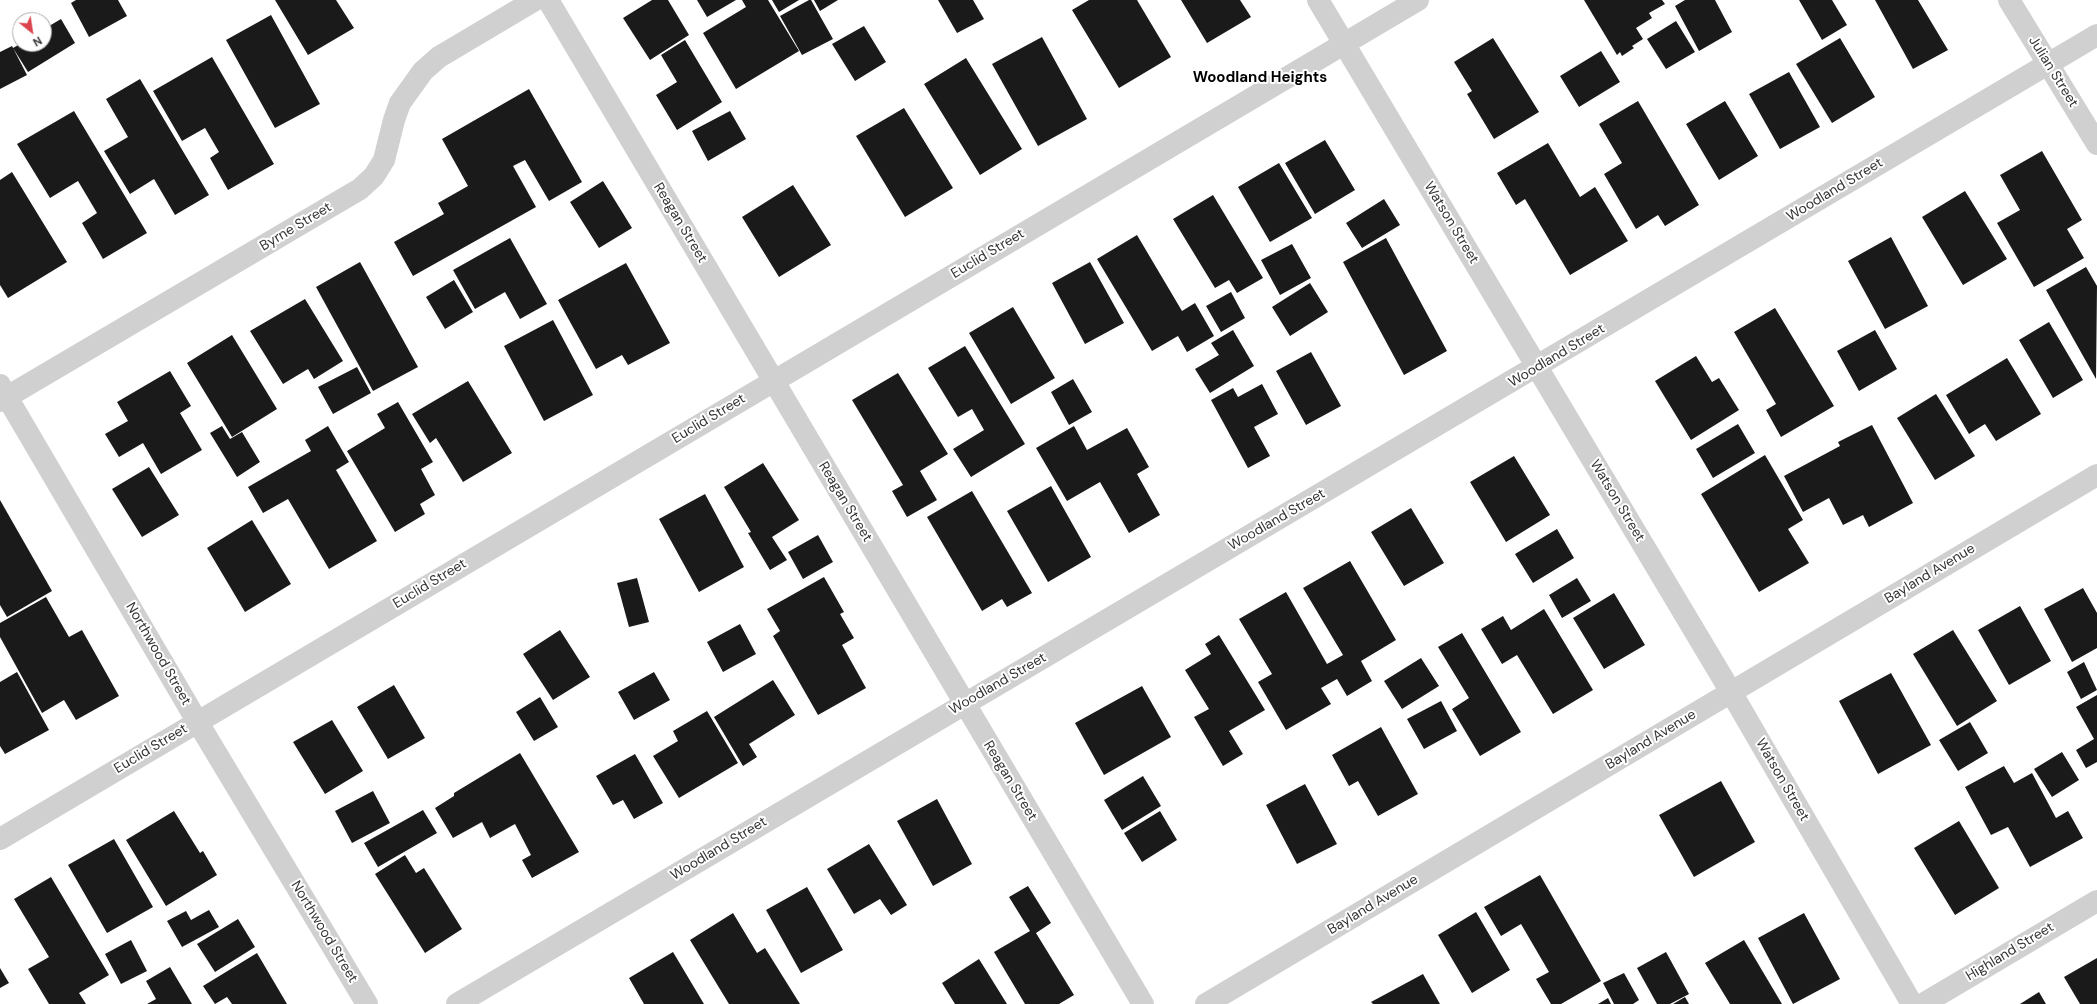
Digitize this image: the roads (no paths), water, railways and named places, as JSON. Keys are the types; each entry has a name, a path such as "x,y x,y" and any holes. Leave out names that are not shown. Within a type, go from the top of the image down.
{"street":[{"name":"Byrne Street","path":"2,394 360,188 374,176 384,160 400,103 423,71 439,57 535,0"},
{"name":"Reagan Street","path":"548,0 1143,1004"},
{"name":"Watson Street","path":"1318,0 1731,692 1912,1004"},
{"name":"Euclid Street","path":"0,839 197,721 1418,0"},
{"name":"Julian Street","path":"2008,0 2049,64 2097,144"},
{"name":"Woodland Street","path":"457,1004 1538,367 2097,35"},
{"name":"Northwood Street","path":"2,394 367,1004"},
{"name":"Bayland Avenue","path":"1206,1004 2097,475"},
{"name":"Highland Street","path":"1923,1004 2097,901"}],"district":[{"name":"Woodland Heights","path":"1260,78"}]}
